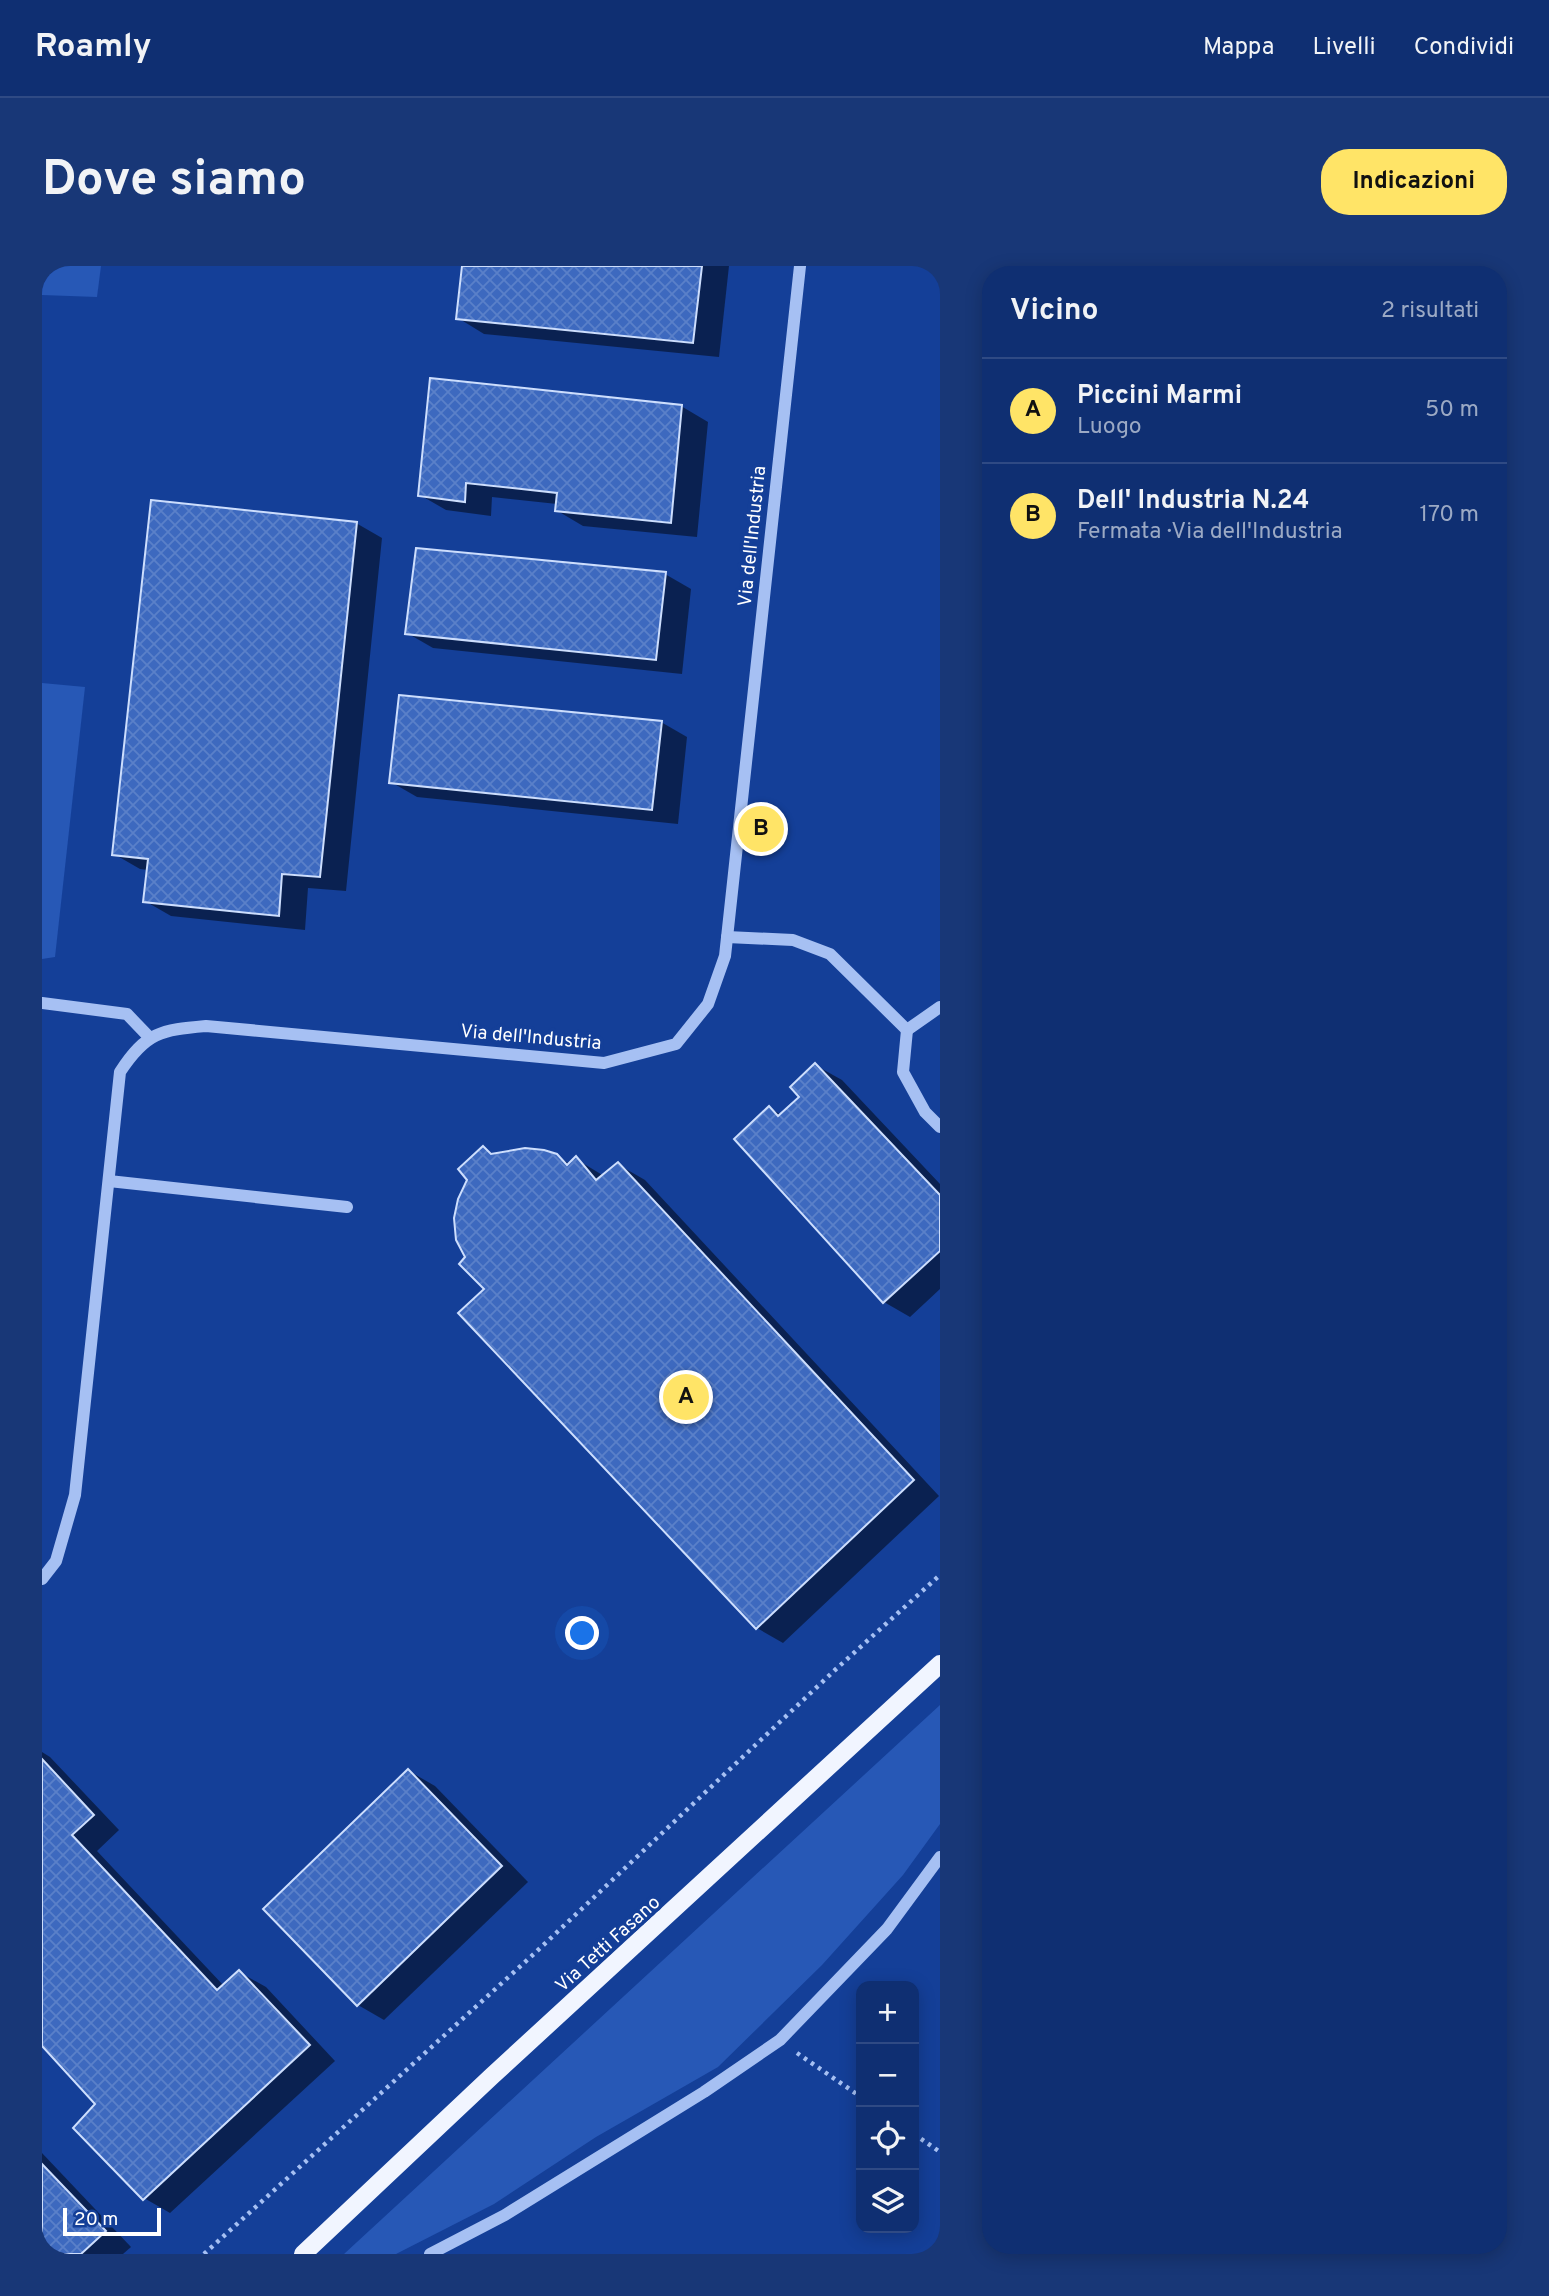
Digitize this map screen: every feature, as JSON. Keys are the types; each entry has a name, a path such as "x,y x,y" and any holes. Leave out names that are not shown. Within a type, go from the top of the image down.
{"main road":[{"name":"Via Tetti Fasano","path":"303,2254 492,2076 940,1664"}],"street":[{"name":"Via dell'Industria","path":"42,1579 56,1561 75,1495 120,1072 135,1051 150,1038 169,1029 206,1026 604,1063 676,1044 708,1004 725,956 800,266"},
{"path":"727,937 793,940 830,954 906,1030 903,1072 925,1112 940,1128"},
{"path":"42,1003 127,1014 150,1038"},
{"path":"906,1030 940,1007"},
{"path":"109,1181 347,1207"},
{"path":"42,1554 56,1561"},
{"path":"430,2254 505,2215 704,2092 779,2040 887,1929 940,1857"}],"path":[{"path":"204,2254 536,1952 825,1679 940,1575"},
{"path":"779,2040 856,2094"},
{"path":"919,2137 940,2152"}],"shaded area":[{"path":"42,266 101,266 97,297 42,295"},
{"path":"42,683 85,687 55,957 42,959"},
{"path":"940,1705 940,1824 903,1875 822,1965 718,2067 596,2137 494,2204 396,2254 344,2254"}],"building":[{"path":"462,266 702,266 693,343 456,319"},
{"path":"430,378 682,405 671,523 555,511 557,493 466,483 465,502 418,496"},
{"path":"151,500 357,522 320,877 282,874 279,916 143,902 148,859 112,855"},
{"path":"416,548 666,572 656,660 405,634"},
{"path":"399,695 662,721 652,810 389,783"},
{"path":"815,1063 940,1195 940,1251 883,1303 734,1139 769,1106 778,1116 799,1097 790,1087"},
{"path":"483,1146 491,1154 525,1148 544,1150 557,1154 567,1165 576,1156 596,1180 618,1162 914,1480 756,1629 458,1313 484,1289 459,1264 465,1257 456,1240 454,1218 458,1199 467,1180 458,1169"},
{"path":"42,1759 94,1815 72,1835 217,1990 239,1970 310,2045 143,2200 73,2128 95,2104 42,2046"},
{"path":"408,1769 502,1866 357,2006 263,1909"},
{"path":"42,2164 106,2231 81,2254 42,2254"}],"place":[{"name":"Dell' Industria N.24","path":"761,829"},
{"name":"Piccini Marmi","path":"686,1397"}]}
